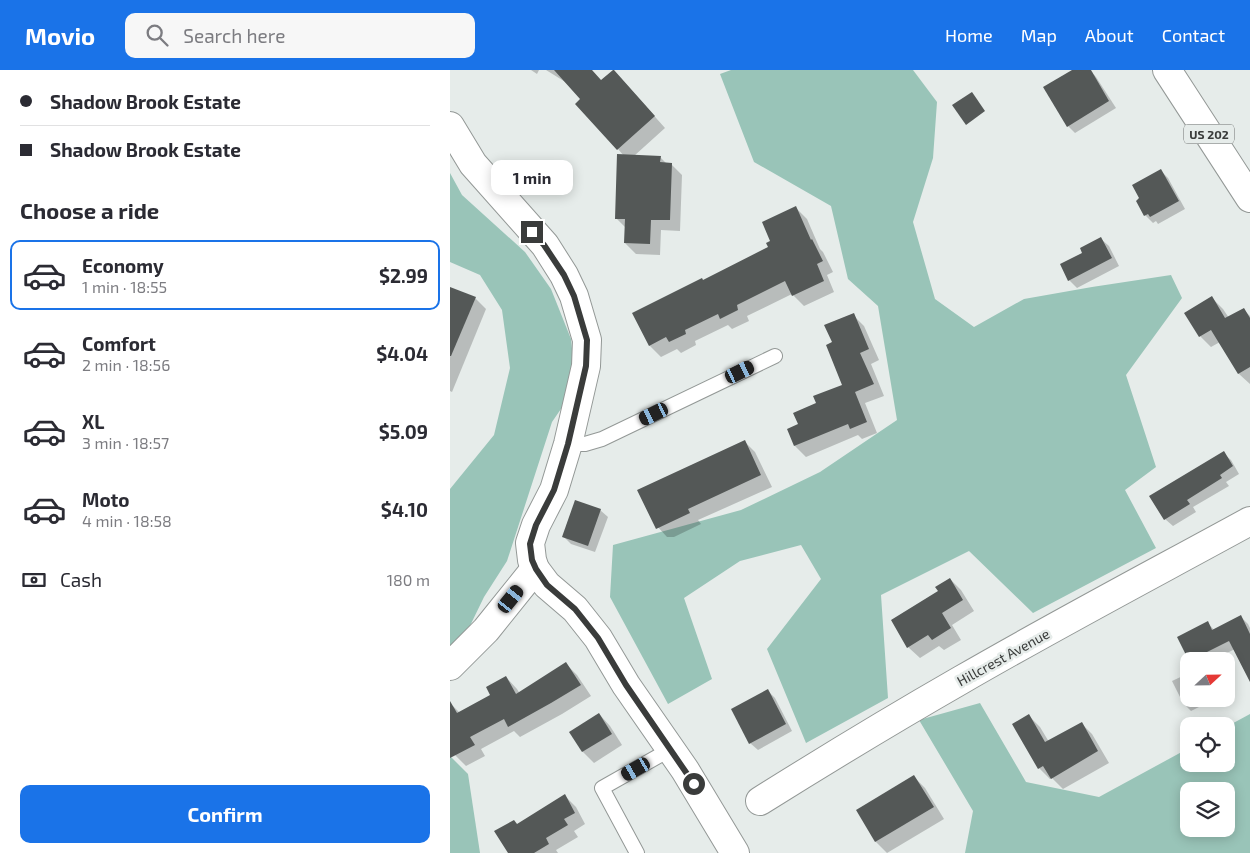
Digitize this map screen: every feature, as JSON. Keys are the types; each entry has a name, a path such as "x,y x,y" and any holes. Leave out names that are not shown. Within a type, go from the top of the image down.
{"street":[{"name":"US 202","path":"1167,70 1250,198"},
{"path":"450,126 473,164 544,245 564,275 574,296 587,340 586,366 568,444 554,490 536,525 530,544 532,560 547,585 575,609 598,638 626,685 685,770 732,847"},
{"name":"Hillcrest Avenue","path":"760,801 827,759 962,680 1250,521"},
{"path":"450,666 486,630 536,569"}],"lane":[{"path":"568,444 585,444 602,439 775,356"},
{"path":"637,853 602,788 670,749"}],"green space":[{"path":"731,70 913,70 937,102 933,158 913,222 935,299 974,327 1024,299 1171,275 1182,298 1126,375 1156,467 1125,490 1156,548 1033,613 969,551 881,595 888,698 806,743 767,649 821,579 801,545 740,561 684,598 712,679 668,704 610,597 613,545 741,510 820,472 897,420 878,306 848,279 831,206 754,162 720,74"},
{"path":"450,173 462,195 525,252 551,289 571,339 576,387 552,422 507,561 484,597 467,632 450,646 450,489 494,435 510,368 502,310 480,275 450,262"},
{"path":"980,703 1026,782 1099,797 1180,753 1180,772 1235,772 1235,722 1250,714 1250,853 965,853 973,811 919,720"},
{"path":"450,756 468,774 480,853 450,853"}],"building":[{"path":"554,70 592,70 601,80 614,70 655,116 617,150 575,104 580,99"},
{"path":"1072,70 1091,70 1109,101 1067,127 1043,87"},
{"path":"972,92 985,111 966,125 952,105"},
{"path":"617,154 661,156 660,162 672,163 670,220 651,220 650,244 624,243 625,219 615,219"},
{"path":"1161,169 1179,201 1150,217 1148,214 1144,216 1136,201 1139,198 1132,185"},
{"path":"796,206 811,240 823,261 817,264 824,281 792,296 785,281 737,305 738,310 720,319 718,314 685,330 686,334 669,342 666,337 649,346 632,313 768,247 766,243 770,241 762,222"},
{"path":"1101,237 1112,258 1068,281 1060,264 1082,253 1080,248"},
{"path":"450,287 476,297 451,356 450,356"},
{"path":"1212,296 1225,318 1244,308 1250,318 1250,367 1238,374 1211,330 1199,337 1184,313"},
{"path":"854,313 869,349 860,353 874,384 855,392 867,422 850,429 848,424 794,446 787,429 798,424 793,413 816,403 813,396 842,385 826,345 832,342 824,325"},
{"path":"745,440 761,475 688,509 690,513 656,529 637,490"},
{"path":"1224,451 1233,466 1220,475 1222,478 1187,500 1190,504 1164,520 1149,496"},
{"path":"575,500 601,509 588,546 562,537"},
{"path":"950,578 963,600 942,613 951,628 932,640 928,635 907,648 891,620 938,591 935,587"},
{"path":"1241,615 1250,634 1250,682 1229,641 1207,652 1184,652 1177,637 1208,621 1212,630"},
{"path":"566,662 581,685 508,727 504,719 470,737 475,745 450,758 450,701 457,713 490,695 486,687 506,676 516,694"},
{"path":"768,689 786,724 749,744 731,709"},
{"path":"599,713 612,734 582,752 569,732"},
{"path":"1029,714 1045,742 1082,722 1098,751 1051,779 1043,766 1038,769 1012,724"},
{"path":"914,775 934,807 875,842 856,810"},
{"path":"565,794 575,813 564,819 568,825 546,838 549,844 534,853 508,853 494,831 514,820 517,824"}],"route":[{"path":"532,232 544,245 564,275 574,296 587,340 586,366 568,444 554,490 536,525 530,544 532,560 547,585 575,609 598,638 626,685 694,784"}]}
